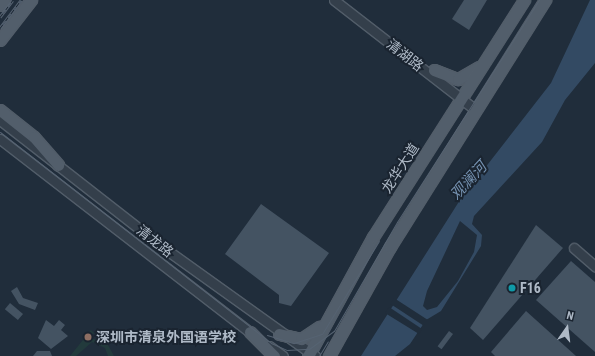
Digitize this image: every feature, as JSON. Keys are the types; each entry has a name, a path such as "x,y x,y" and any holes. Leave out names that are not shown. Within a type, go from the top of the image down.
{"main road":[{"path":"0,5 4,0"},
{"path":"0,40 31,0"},
{"name":"龙华大道","path":"310,355 327,318 463,96 524,0"},
{"path":"329,356 358,301 477,107 545,0"},
{"path":"434,70 448,78 462,78 486,60"},
{"path":"0,110 34,137 58,165"},
{"path":"279,334 304,339 327,318"},
{"path":"250,332 274,356"}],"street":[{"name":"清湖路","path":"334,0 477,107"},
{"name":"清湖路","path":"344,0 434,70 463,96"},
{"name":"清龙路","path":"0,120 279,334 310,355"},
{"name":"清龙路","path":"0,139 283,356"},
{"path":"574,248 595,266"}],"green space":[{"path":"91,330 94,333 91,338 107,343 114,356 108,356 105,348 92,342 76,356 70,356"}],"water":[{"path":"590,0 595,0 595,63 565,100 542,142 474,216 472,224 482,235 481,246 441,311 426,320 410,344 395,356 361,356 460,200 551,83","holes":["460,221 477,235 474,252 458,281 437,307 427,310 423,306 427,291"]}],"pier":[{"path":"394,298 428,320 424,326 390,304"},
{"path":"389,307 422,329 419,334 385,313"}],"building":[{"path":"464,0 487,0 469,30 452,19"},
{"path":"261,204 329,253 291,306 279,303 279,295 225,254"},
{"name":"F16","path":"536,225 563,248 483,340 470,328"},
{"path":"571,261 595,282 595,352 536,300"},
{"path":"17,287 23,298 38,303 35,310 19,304 11,291"},
{"path":"10,303 23,314 18,320 5,309"},
{"path":"526,311 576,356 495,356 491,352"},
{"path":"46,320 54,326 59,320 65,325 61,330 68,336 51,349 38,338"},
{"path":"449,331 453,334 442,349 438,346"},
{"path":"37,351 50,351 52,356 33,356"}],"tram line":[{"path":"0,132 271,343 287,350 309,349 334,331 397,222 539,0"},
{"path":"267,335 294,343 322,334 379,241"},
{"path":"319,356 328,341"}],"railway":[{"path":"0,17 13,0"},
{"path":"0,28 21,0"}],"place":[{"name":"F16","path":"512,288"},
{"name":"深圳市清泉外国语学校","path":"88,337"}],"water label":[{"name":"观澜河","path":"469,181"}]}
